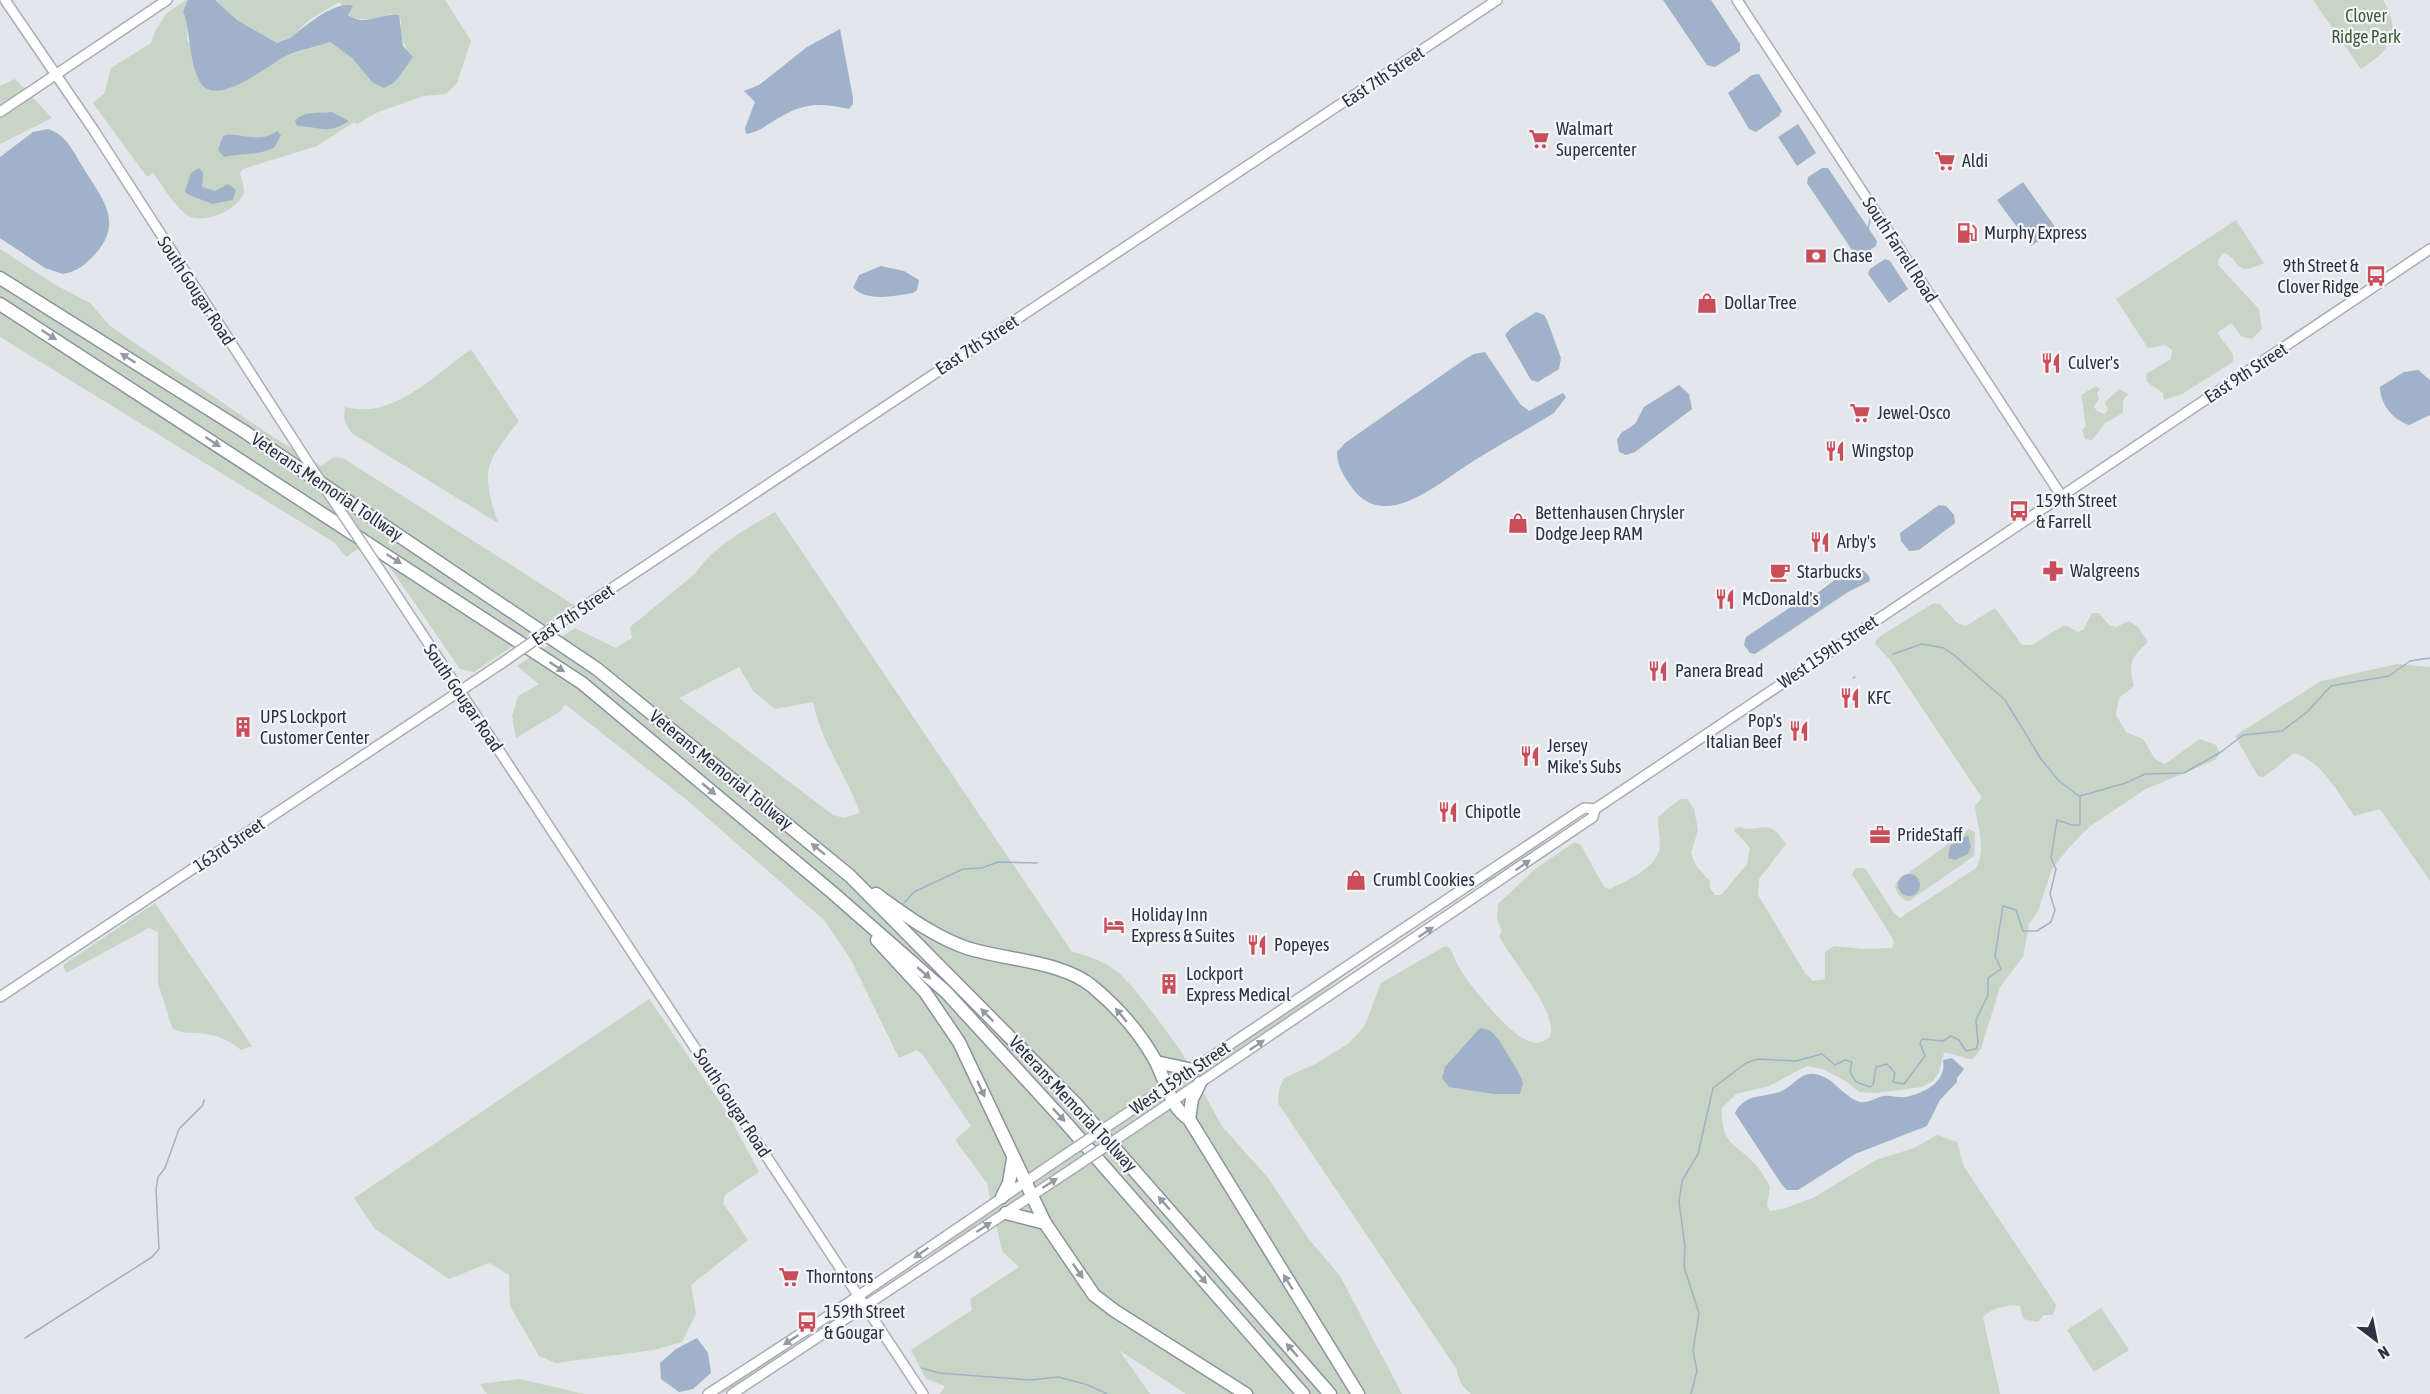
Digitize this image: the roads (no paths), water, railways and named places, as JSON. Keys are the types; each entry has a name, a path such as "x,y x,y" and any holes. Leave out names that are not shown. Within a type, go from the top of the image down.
{"highway":[{"name":"Veterans Memorial Tollway","path":"0,278 242,430 597,669 840,867 1076,1104 1330,1394"},
{"name":"Veterans Memorial Tollway","path":"0,304 582,683 833,893 946,992 1066,1123 1303,1394"},
{"path":"840,867 918,924 965,948 1069,973 1091,985 1122,1015 1156,1062 1173,1101 1189,1119 1358,1394"},
{"path":"833,893 925,992 959,1042 1045,1223 1094,1295 1115,1311 1246,1394"},
{"path":"1156,1062 1193,1070"},
{"path":"1189,1119 1192,1099 1200,1083"},
{"path":"1002,1197 1009,1183 1013,1159"},
{"path":"1006,1213 1045,1223"}],"street":[{"name":"South Gougar Road","path":"5,0 93,129 177,263 923,1394"},
{"path":"0,112 167,0"},
{"name":"East 7th Street","path":"459,692 1497,0"},
{"name":"South Farrell Road","path":"1737,0 2062,498"},
{"name":"East 9th Street","path":"2062,498 2430,249"},
{"name":"West 159th Street","path":"708,1394 858,1296 1002,1197 1584,808 1595,809 2062,498"},
{"name":"163rd Street","path":"0,997 459,692"},
{"name":"West 159th Street","path":"732,1394 1032,1196 1593,817 1595,809"}],"water":[{"path":"188,0 215,0 237,20 277,43 290,38 322,14 346,5 353,6 348,15 360,20 399,15 403,46 413,57 395,82 384,88 372,82 352,58 330,42 286,56 240,84 215,91 205,87 195,69 183,11"},
{"path":"1663,0 1711,0 1740,44 1740,51 1715,67 1707,65"},
{"path":"840,29 853,98 853,104 849,109 827,105 809,106 792,111 757,131 746,134 745,128 755,102 744,91 759,85 807,47"},
{"path":"1759,74 1782,111 1779,116 1756,132 1749,129 1728,93 1752,75"},
{"path":"332,112 349,121 335,128 324,129 297,126 295,121 302,115"},
{"path":"1798,124 1816,153 1797,166 1778,137"},
{"path":"48,129 65,140 73,151 103,200 109,220 105,240 97,252 82,266 63,274 45,268 0,238 0,157 33,132"},
{"path":"277,131 281,135 274,148 267,151 224,157 218,150 223,136 254,138"},
{"path":"199,168 203,173 202,187 215,191 228,184 236,190 233,200 212,204 187,194 185,191 191,173"},
{"path":"1822,168 1828,168 1877,241 1876,246 1860,257 1856,256 1807,183 1808,177"},
{"path":"2023,182 2055,227 2054,231 2031,246 1997,200"},
{"path":"1885,259 1890,261 1908,289 1889,303 1868,274 1870,269"},
{"path":"881,266 904,271 919,280 917,290 913,293 874,297 853,288 859,275"},
{"path":"1536,312 1544,315 1547,320 1561,358 1559,369 1538,382 1531,380 1505,335 1511,328"},
{"path":"1485,352 1520,404 1529,411 1563,393 1566,397 1554,413 1412,500 1395,505 1379,506 1364,499 1350,485 1343,473 1337,452 1345,443 1465,359"},
{"path":"2418,370 2430,380 2430,415 2409,425 2403,423 2388,410 2382,399 2380,387 2404,372"},
{"path":"1679,385 1689,394 1692,409 1635,452 1626,455 1619,452 1617,440 1621,433 1635,424 1644,407"},
{"path":"1939,505 1946,506 1954,515 1955,523 1919,550 1909,551 1901,541 1900,533"},
{"path":"1859,566 1869,576 1870,581 1848,592 1755,654 1750,653 1744,645 1746,637 1801,600 1816,594 1852,567"},
{"path":"1968,835 1971,847 1968,854 1955,860 1948,858 1950,846"},
{"path":"1909,874 1917,877 1920,885 1917,893 1909,896 1901,893 1898,885 1901,877"},
{"path":"1480,1028 1490,1030 1499,1040 1520,1075 1523,1083 1520,1094 1494,1094 1449,1087 1442,1078 1445,1067"},
{"path":"1952,1058 1964,1069 1957,1078 1957,1082 1940,1100 1927,1126 1855,1154 1798,1190 1787,1190 1782,1185 1735,1113 1749,1099 1782,1091 1809,1074 1826,1078 1851,1098 1860,1102 1883,1096 1906,1097 1920,1093 1933,1085 1942,1074 1943,1060"},
{"path":"697,1338 708,1353 711,1373 693,1389 679,1392 661,1379 660,1363 676,1349"}],"waterway":[{"path":"1868,228 1871,216"},
{"path":"1893,654 1922,644 1944,648 1954,655 2005,700 2041,759 2059,781 2079,796"},
{"path":"2080,796 2126,783 2145,774 2184,773 2221,752 2243,735 2282,731 2307,712 2331,686 2389,676 2410,661 2430,658"},
{"path":"1691,1394 1697,1371 1693,1351 1699,1313 1684,1267 1685,1246 1679,1202 1682,1181 1698,1154 1713,1088 1746,1063 1758,1059 1796,1061 1822,1054 1835,1065 1845,1060 1852,1062 1850,1072 1856,1082 1870,1087 1873,1085 1876,1067 1887,1064 1895,1073 1893,1082 1904,1084 1925,1056 1920,1043 1922,1039 1943,1041 1951,1036 1959,1040 1966,1051 1976,1049 1978,1043 1976,1020 1988,995 1988,978 2001,969 1995,956 2003,906 2016,910 2023,931 2037,931 2051,922 2055,910 2050,894 2056,869 2051,858 2057,820 2080,825 2080,796"},
{"path":"904,903 914,892 963,869 982,868 998,862 1037,863"},
{"path":"25,1338 152,1257 159,1249 156,1189 158,1177 165,1168 179,1129 203,1105 204,1100"},
{"path":"922,1368 939,1373 1030,1380 1059,1377 1088,1385 1107,1394"}],"place":[{"name":"Walmart Supercenter","path":"1539,139"},
{"name":"Aldi","path":"1945,161"},
{"name":"Murphy Express","path":"1967,233"},
{"name":"Chase","path":"1816,256"},
{"name":"9th Street & Clover Ridge","path":"2376,276"},
{"name":"Dollar Tree","path":"1707,303"},
{"name":"Culver's","path":"2051,363"},
{"name":"Jewel-Osco","path":"1860,413"},
{"name":"Wingstop","path":"1835,451"},
{"name":"159th Street & Farrell","path":"2019,511"},
{"name":"Bettenhausen Chrysler Dodge Jeep RAM","path":"1518,523"},
{"name":"Arby's","path":"1820,542"},
{"name":"Walgreens","path":"2053,571"},
{"name":"Starbucks","path":"1780,572"},
{"name":"McDonald's","path":"1725,599"},
{"name":"Panera Bread","path":"1658,671"},
{"name":"KFC","path":"1850,698"},
{"name":"UPS Lockport Customer Center","path":"243,727"},
{"name":"Pop's Italian Beef","path":"1799,731"},
{"name":"Jersey Mike's Subs","path":"1530,756"},
{"name":"Chipotle","path":"1448,812"},
{"name":"PrideStaff","path":"1880,835"},
{"name":"Crumbl Cookies","path":"1356,880"},
{"name":"Holiday Inn Express & Suites","path":"1114,925"},
{"name":"Popeyes","path":"1257,945"},
{"name":"Lockport Express Medical","path":"1169,984"},
{"name":"Thorntons","path":"789,1277"},
{"name":"159th Street & Gougar","path":"807,1322"}],"park label":[{"name":"Clover Ridge Park","path":"2366,26"}]}
